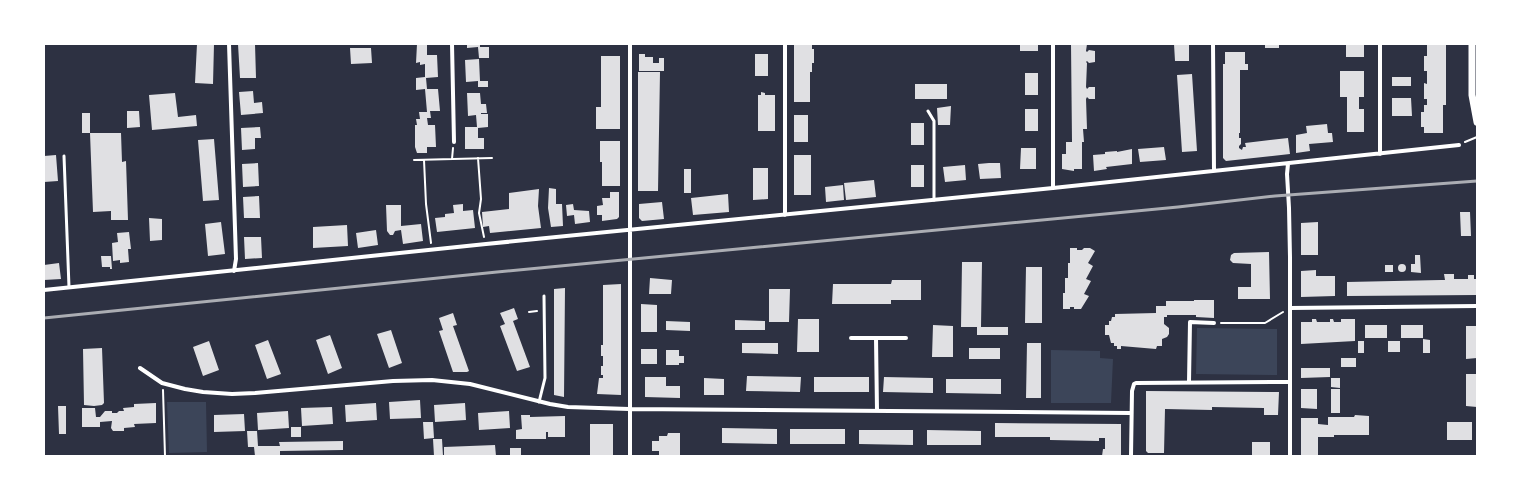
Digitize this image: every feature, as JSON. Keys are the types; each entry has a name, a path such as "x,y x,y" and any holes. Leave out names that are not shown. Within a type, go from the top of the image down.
{"street":[{"path":"229,44 236,259 234,271"},
{"path":"452,44 454,142"},
{"path":"630,44 630,456"},
{"path":"785,44 785,214"},
{"path":"1053,44 1053,188"},
{"path":"1213,44 1214,171"},
{"path":"1380,44 1380,154"},
{"path":"1472,44 1472,95 1477,122"},
{"path":"44,290 486,244 1288,164 1459,145"},
{"path":"1288,164 1287,174 1290,215 1290,456"},
{"path":"1290,308 1477,306"},
{"path":"1189,382 1190,322 1214,323"},
{"path":"851,338 906,338"},
{"path":"876,338 876,411"},
{"path":"140,368 162,383 197,391 232,394 393,381 432,380 470,384 539,402 568,407 629,409 1131,413"},
{"path":"1131,456 1131,413 1132,391 1134,384 1145,382 1289,382"}],"lane":[{"path":"928,111 934,121 934,200"},
{"path":"64,156 69,288"},
{"path":"539,402 545,378 544,296"}],"path":[{"path":"1459,145 1477,137"},
{"path":"478,158 480,199 479,213 486,244"},
{"path":"414,160 492,158"},
{"path":"424,160 426,204 432,250"},
{"path":"1214,323 1265,324 1290,308"},
{"path":"162,383 165,456"}],"shaded area":[{"path":"1197,328 1277,329 1277,375 1196,374"},
{"path":"1051,350 1100,351 1100,358 1113,359 1111,403 1051,403"},
{"path":"167,402 206,402 207,452 169,453"}],"building":[{"path":"197,44 214,44 213,84 195,83"},
{"path":"238,44 255,44 256,78 240,78"},
{"path":"417,44 427,44 427,55 437,55 438,77 426,78 427,89 438,89 440,111 430,111 431,118 427,118 428,125 435,125 436,147 427,147 427,153 417,153 415,147 415,125 417,125 416,119 420,119 419,112 427,112 425,89 416,90 416,78 425,77 425,64 420,65 420,62 416,63"},
{"path":"467,44 480,44 480,47 489,47 489,58 479,58 478,47 467,48"},
{"path":"794,44 812,44 812,49 814,49 814,63 812,63 812,72 810,72 810,102 794,102"},
{"path":"1020,44 1038,44 1038,51 1020,51"},
{"path":"1071,44 1087,44 1087,52 1089,50 1095,51 1095,62 1086,62 1086,87 1087,89 1089,87 1095,87 1095,99 1089,99 1087,97 1086,99 1087,129 1083,129 1084,142 1082,142 1082,169 1074,169 1074,171 1062,169 1062,154 1066,154 1066,142 1072,142"},
{"path":"1174,44 1189,44 1189,61 1175,61"},
{"path":"1265,44 1279,44 1279,48 1265,48"},
{"path":"1346,44 1364,44 1364,57 1346,57"},
{"path":"1427,44 1446,44 1446,105 1443,105 1443,133 1424,133 1424,127 1421,127 1421,112 1424,112 1424,105 1427,105 1427,99 1424,99 1424,83 1427,84 1427,71 1424,71 1424,56 1427,56"},
{"path":"350,48 371,48 372,63 351,64"},
{"path":"1225,52 1245,52 1245,64 1248,64 1248,70 1240,70 1239,138 1241,138 1241,144 1239,148 1242,150 1243,147 1246,147 1245,143 1288,138 1290,154 1226,161 1223,158 1223,64 1225,64"},
{"path":"639,54 645,54 645,57 653,57 653,63 659,63 659,58 664,58 664,71 639,71"},
{"path":"755,54 768,54 768,76 755,76"},
{"path":"601,56 620,56 620,129 596,129 596,107 601,107"},
{"path":"479,59 480,81 488,81 488,87 478,87 478,81 466,82 465,60"},
{"path":"1340,71 1364,71 1364,97 1359,97 1359,109 1364,109 1364,132 1347,132 1347,97 1340,97"},
{"path":"638,72 660,72 658,191 638,191"},
{"path":"1025,73 1038,73 1038,95 1025,95"},
{"path":"1192,74 1197,151 1182,152 1177,75"},
{"path":"1392,77 1411,77 1411,86 1392,86"},
{"path":"915,84 947,84 947,99 915,99"},
{"path":"253,91 254,103 262,102 263,113 241,115 239,92"},
{"path":"761,92 765,93 765,95 775,95 775,131 758,131 758,95 761,95"},
{"path":"175,93 178,117 196,115 197,126 152,130 149,95"},
{"path":"467,93 480,93 481,104 486,104 487,113 481,114 488,114 488,127 478,128 478,138 484,138 484,149 465,149 465,127 477,127 476,115 468,116"},
{"path":"1392,98 1411,98 1412,116 1392,116"},
{"path":"951,106 950,125 938,125 937,108"},
{"path":"1025,109 1038,109 1038,131 1025,131"},
{"path":"127,111 139,111 140,127 127,128"},
{"path":"82,113 90,113 90,133 82,133"},
{"path":"794,115 808,115 808,142 794,142"},
{"path":"911,123 924,123 924,145 911,145"},
{"path":"1327,124 1328,133 1332,133 1333,142 1309,144 1310,151 1296,153 1296,135 1307,133 1306,126"},
{"path":"260,127 261,138 255,138 255,149 242,150 241,128"},
{"path":"90,133 121,133 122,162 126,161 128,220 111,220 111,211 93,212"},
{"path":"214,139 219,200 203,201 198,140"},
{"path":"600,141 620,141 620,186 602,186"},
{"path":"1164,147 1166,160 1140,162 1138,149"},
{"path":"1021,148 1036,148 1036,169 1020,169"},
{"path":"1132,149 1132,164 1106,167 1107,169 1094,171 1093,155"},
{"path":"56,155 58,181 44,182 44,156"},
{"path":"794,155 811,155 811,195 794,195"},
{"path":"258,163 259,186 243,187 242,164"},
{"path":"1000,163 1001,178 980,179 978,164"},
{"path":"911,165 924,165 924,187 911,187"},
{"path":"965,165 966,180 945,182 943,167"},
{"path":"753,168 768,168 768,199 753,200"},
{"path":"684,169 691,169 691,193 684,193"},
{"path":"874,180 876,197 846,200 844,183"},
{"path":"843,185 844,200 826,202 825,187"},
{"path":"549,188 556,189 556,204 562,204 563,226 551,227 548,208"},
{"path":"539,189 538,206 541,228 490,233 489,226 483,227 482,212 509,209 509,193"},
{"path":"610,192 619,192 619,217 617,219 602,221 602,215 597,215 597,206 603,205 602,198 610,198"},
{"path":"728,194 729,212 693,215 691,198"},
{"path":"259,196 260,218 244,218 243,197"},
{"path":"662,202 664,219 642,221 639,218 639,204"},
{"path":"463,204 463,211 473,210 475,228 437,232 435,218 445,217 445,214 454,213 453,205"},
{"path":"573,204 574,210 589,211 590,222 575,224 574,215 567,216 566,205"},
{"path":"386,205 401,205 401,226 421,224 423,241 403,244 401,230 395,231 393,235 390,235 387,231"},
{"path":"1460,212 1470,212 1471,236 1461,236"},
{"path":"149,218 162,219 162,240 150,241"},
{"path":"221,222 225,254 208,256 205,224"},
{"path":"1318,222 1318,255 1301,255 1301,223"},
{"path":"347,225 348,246 313,248 313,227"},
{"path":"376,230 378,245 358,248 356,233"},
{"path":"129,232 131,249 128,249 129,262 120,263 120,260 113,261 112,243 118,242 117,233"},
{"path":"244,237 261,237 262,258 245,259"},
{"path":"1070,248 1082,250 1084,248 1090,248 1095,251 1088,263 1093,266 1086,279 1091,281 1084,294 1089,296 1081,309 1074,309 1074,307 1070,307 1070,309 1063,309 1063,293 1065,293 1065,278 1068,278"},
{"path":"1269,252 1270,299 1238,299 1238,287 1251,287 1251,264 1233,263 1230,260 1231,255 1234,253"},
{"path":"1415,255 1420,255 1421,273 1411,272 1411,264 1415,264"},
{"path":"101,256 111,256 112,269 110,269 110,267 102,267"},
{"path":"962,262 982,262 981,327 1008,327 1008,335 977,335 977,327 961,327"},
{"path":"59,263 61,279 44,280 44,265"},
{"path":"1400,264 1404,264 1406,268 1404,272 1400,272 1398,270 1398,266"},
{"path":"1385,265 1393,265 1393,272 1385,272"},
{"path":"1026,267 1042,267 1042,323 1025,323"},
{"path":"1316,270 1316,276 1335,276 1335,296 1301,297 1301,271"},
{"path":"1444,274 1454,274 1454,279 1468,279 1468,275 1474,275 1474,279 1477,279 1477,295 1347,296 1347,282 1445,280"},
{"path":"650,278 672,280 671,294 649,294"},
{"path":"892,280 921,280 921,300 891,300 891,304 832,304 833,284 891,284"},
{"path":"621,284 621,395 597,394 599,378 603,378 603,375 601,375 603,356 601,356 601,345 603,345 603,285"},
{"path":"565,288 564,397 554,395 554,289"},
{"path":"769,289 790,289 789,322 769,322"},
{"path":"1214,300 1214,318 1196,317 1196,315 1167,315 1167,317 1164,317 1164,324 1169,328 1169,334 1167,337 1162,339 1162,346 1157,346 1156,349 1121,346 1121,349 1117,349 1117,346 1114,346 1114,343 1111,343 1109,335 1105,335 1105,325 1109,325 1109,321 1111,321 1112,317 1115,317 1115,314 1156,313 1156,306 1166,306 1166,301"},
{"path":"641,304 657,305 657,332 641,332"},
{"path":"514,308 518,319 513,321 530,367 517,371 500,326 505,324 500,313"},
{"path":"453,313 457,325 453,326 469,371 467,372 453,372 439,331 443,330 439,318"},
{"path":"798,319 819,319 819,352 797,352"},
{"path":"1312,319 1316,319 1317,322 1330,322 1330,319 1333,319 1334,322 1341,322 1341,319 1355,319 1355,341 1301,344 1301,322 1312,322"},
{"path":"735,320 765,321 765,330 735,330"},
{"path":"666,321 690,322 690,331 666,330"},
{"path":"933,325 953,326 953,357 932,357"},
{"path":"1365,325 1387,325 1387,338 1365,338"},
{"path":"1401,325 1423,325 1423,338 1401,338"},
{"path":"1466,326 1477,326 1477,358 1466,359"},
{"path":"391,330 402,363 389,368 377,334"},
{"path":"330,335 342,368 328,374 316,340"},
{"path":"1423,339 1430,340 1430,353 1423,353"},
{"path":"268,340 281,374 267,379 255,345"},
{"path":"209,341 219,370 203,376 193,347"},
{"path":"1358,341 1364,341 1364,353 1358,353"},
{"path":"1388,341 1400,341 1400,352 1388,352"},
{"path":"742,343 778,343 778,354 742,353"},
{"path":"1027,343 1041,343 1041,398 1026,398"},
{"path":"102,348 104,403 102,405 94,406 84,405 83,349"},
{"path":"969,348 1000,348 1000,359 969,359"},
{"path":"641,349 657,349 657,364 641,364"},
{"path":"666,350 679,350 679,356 684,356 684,363 679,363 679,365 666,365"},
{"path":"1341,358 1356,358 1356,367 1341,367"},
{"path":"1301,368 1330,368 1330,377 1301,378"},
{"path":"1466,374 1477,374 1477,407 1466,406"},
{"path":"747,376 801,377 800,392 746,391"},
{"path":"645,377 666,377 666,386 680,386 680,398 645,397"},
{"path":"814,377 869,377 869,392 814,392"},
{"path":"884,377 933,378 933,393 883,392"},
{"path":"704,378 724,379 724,395 704,395"},
{"path":"1331,378 1340,378 1340,388 1331,387"},
{"path":"946,379 1001,379 1001,394 946,393"},
{"path":"1301,389 1317,389 1317,409 1301,408"},
{"path":"1331,389 1340,389 1340,413 1331,413"},
{"path":"1146,391 1279,392 1278,415 1264,415 1264,408 1212,407 1212,410 1165,409 1164,453 1148,453 1146,451"},
{"path":"420,400 421,418 390,419 389,402"},
{"path":"156,403 156,423 134,424 135,427 124,428 124,431 113,431 111,428 112,421 100,422 100,427 82,427 82,408 95,408 96,417 100,417 105,411 117,413 119,411 124,411 123,408 134,407 134,404"},
{"path":"376,403 377,420 346,422 345,405"},
{"path":"465,403 466,420 435,422 434,405"},
{"path":"58,406 66,406 66,434 59,434"},
{"path":"332,407 333,424 302,426 301,408"},
{"path":"288,411 289,428 258,430 257,413"},
{"path":"509,411 510,428 479,430 478,413"},
{"path":"244,414 245,431 214,432 214,415"},
{"path":"521,415 530,415 530,417 565,416 565,437 548,437 548,432 546,432 546,439 516,439 516,430 522,429"},
{"path":"1355,415 1369,416 1369,435 1334,435 1334,437 1318,437 1318,456 1301,456 1301,418 1318,418 1318,424 1328,425 1328,417 1354,417"},
{"path":"423,422 433,422 434,438 424,439"},
{"path":"1447,422 1472,422 1472,440 1447,440"},
{"path":"995,423 1121,424 1121,456 1102,456 1103,449 1105,449 1105,438 1099,438 1099,441 1050,440 1050,437 995,437"},
{"path":"590,424 613,424 613,456 590,456"},
{"path":"291,427 301,427 301,437 291,437"},
{"path":"722,428 777,429 777,444 722,443"},
{"path":"790,429 845,429 845,444 790,444"},
{"path":"859,430 913,430 913,445 859,444"},
{"path":"927,430 981,431 981,445 927,445"},
{"path":"247,431 257,431 258,446 280,446 279,442 343,441 343,450 280,451 280,456 255,456 254,447 248,447"},
{"path":"668,433 680,433 680,455 659,455 659,451 652,451 652,441 659,441 659,436 667,436"},
{"path":"433,439 442,439 443,456 434,456"},
{"path":"1252,442 1270,442 1270,456 1252,456"},
{"path":"495,445 496,456 444,456 444,447"},
{"path":"510,448 521,448 521,456 510,456"}],"railway":[{"path":"44,318 497,272 1178,207 1275,196 1477,181"}]}
